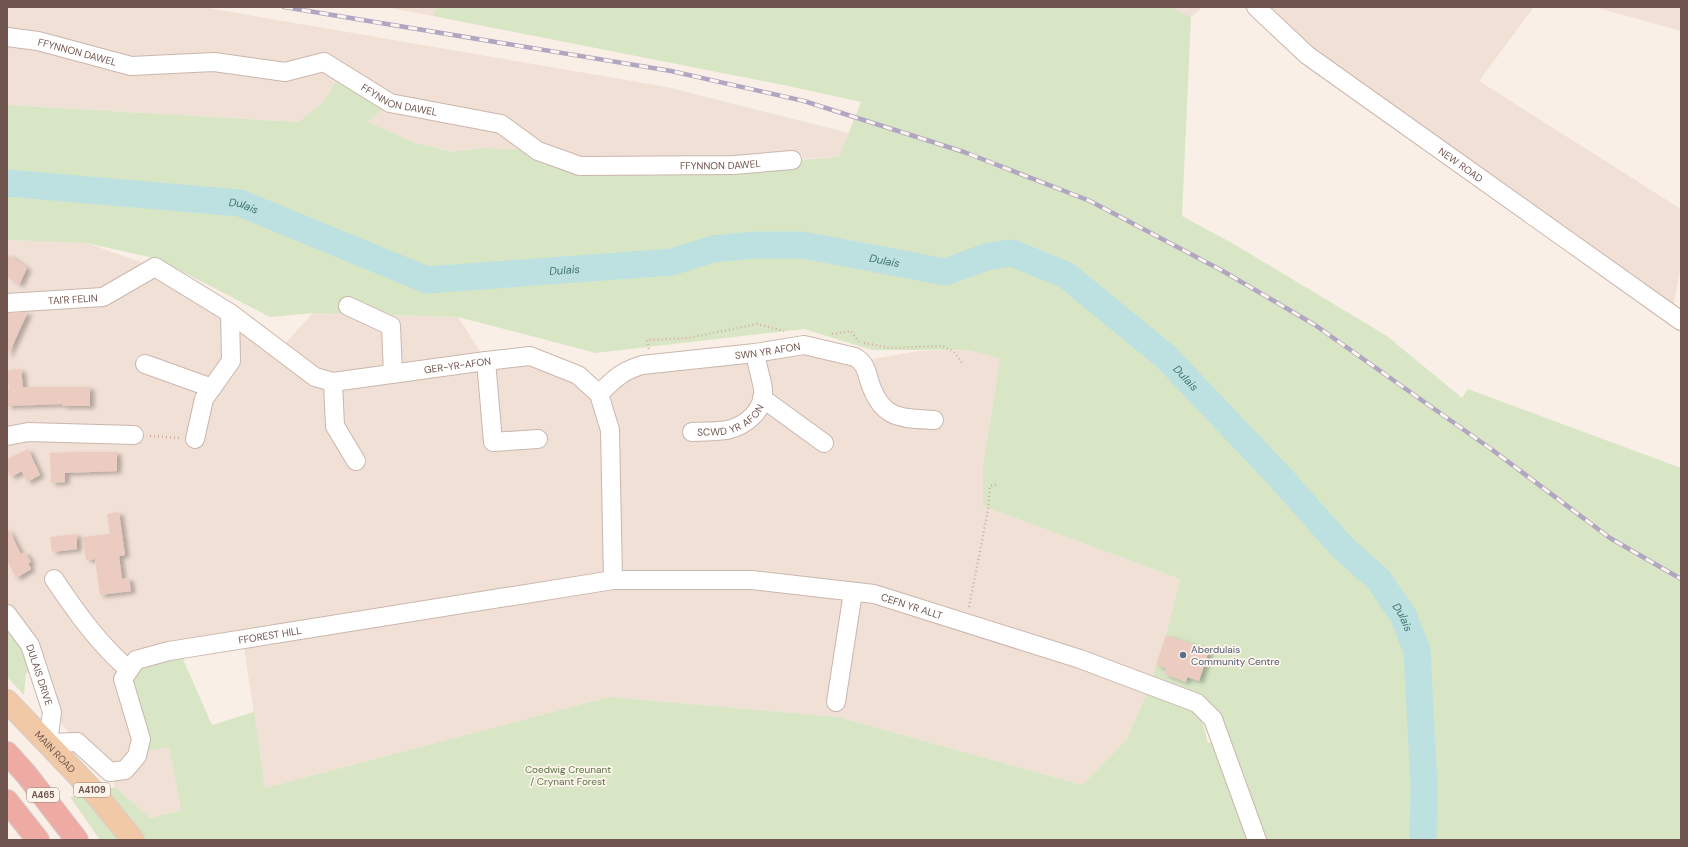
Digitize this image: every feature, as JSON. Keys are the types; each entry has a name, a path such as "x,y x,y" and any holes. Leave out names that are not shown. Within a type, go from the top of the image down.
{"highway":[{"name":"A465","path":"7,753 26,774 77,840"},
{"name":"A465","path":"7,801 38,840"}],"main road":[{"name":"MAIN ROAD","path":"7,701 94,792 133,840"}],"street":[{"name":"NEW ROAD","path":"1256,7 1307,55 1678,321"},
{"name":"FFYNNON DAWEL","path":"7,37 38,42 131,66 214,62 285,72 324,62 390,103 501,124 538,151 580,166 734,165 792,160"},
{"name":"TAI'R FELIN","path":"7,303 103,297 155,267"},
{"name":"GER-YR-AFON","path":"155,267 230,313 315,377 333,382 530,356 578,375 599,394"},
{"path":"348,306 391,326 393,374"},
{"path":"195,440 204,399 231,361 230,313"},
{"name":"SWN YR AFON","path":"599,394 616,377 626,370 642,365 755,353 804,345 855,358 861,361 866,368 875,396 882,406 890,413 900,418 934,420"},
{"name":"SCWD YR AFON","path":"692,432 725,430 745,423 754,416 760,406 763,391 755,353"},
{"path":"486,361 493,442 538,439"},
{"path":"145,364 212,388"},
{"path":"333,382 335,426 356,461"},
{"path":"599,394 610,430 614,580"},
{"path":"762,398 824,443"},
{"path":"7,436 28,432 134,435"},
{"path":"48,743 77,742 110,772 125,770 137,756 141,739 123,679 129,670 116,659 78,615 54,579"},
{"name":"CEFN YR ALLT","path":"614,580 752,580 874,594 1080,659 1197,703 1213,719 1257,840"},
{"name":"FFOREST HILL","path":"129,670 136,660 169,651 614,580"},
{"path":"836,702 853,592"},
{"name":"DULAIS DRIVE","path":"7,614 30,645 52,712 48,743"}],"path":[{"path":"134,435 195,440"},
{"path":"966,623 988,510 990,486 998,484"}],"shaded area":[{"path":"7,7 202,7 667,87 849,133 839,157 663,167 483,148 452,152 413,142 366,122 389,103 342,73 322,103 298,122 7,105"},
{"path":"385,7 437,7 433,16"},
{"path":"1171,7 1203,7 1191,17"},
{"path":"1256,7 1534,7 1479,81 1681,209 1681,264 1672,315"},
{"path":"1594,7 1681,7 1681,31"},
{"path":"7,240 86,243 155,267 279,350 313,313 458,317 486,361 530,356 599,394 616,377 804,345 861,361 919,351 969,350 1000,359 983,465 983,506 1180,579 1166,635 1151,681 1127,739 1082,785 838,717 609,697 265,788 243,640 169,651 169,747 181,810 150,818 115,787 110,772 77,742 52,712 7,614"}],"green space":[{"name":"Coedwig Creunant / Crynant Forest","path":"437,7 1171,7 1191,17 1182,216 1232,243 1387,336 1462,398 1468,389 1681,468 1681,840 100,840 70,797 115,787 150,818 181,810 169,747 148,751 141,739 123,679 136,660 179,650 212,725 254,712 265,788 609,697 838,717 1082,785 1127,739 1148,689 1193,705 1203,724 1208,743 1228,740 1219,719 1199,699 1151,681 1166,635 1180,579 983,506 983,465 1000,359 969,350 872,350 804,329 596,353 458,317 313,313 270,317 158,259 86,243 7,240 7,105 298,122 322,103 342,73 390,103 367,122 413,142 452,152 483,148 538,151 580,166 734,165 839,157 861,102 783,85 433,16"},
{"path":"7,614 36,672 26,673 24,695 7,677"}],"building":[{"path":"7,254 27,268 19,285 7,276"},
{"path":"28,312 7,357 8,313"},
{"path":"21,369 23,387 90,387 90,406 62,406 62,404 7,406 7,389 9,389 7,370"},
{"path":"28,449 40,475 27,482 22,471 11,477 7,470 7,459"},
{"path":"117,452 117,471 65,473 65,482 51,483 50,453"},
{"path":"119,512 125,555 119,556 122,579 129,578 131,591 100,595 95,559 86,560 83,537 110,534 107,514"},
{"path":"7,527 21,554 25,552 31,562 28,563 31,569 16,578 7,560"},
{"path":"77,534 77,549 52,552 50,537"},
{"name":"Aberdulais Community Centre","path":"1166,635 1209,650 1199,681 1187,677 1186,682 1164,674 1166,668 1156,665"}],"waterway":[{"name":"Dulais","path":"7,183 240,203 427,280 672,262 713,249 753,245 803,245 945,272 989,256 1012,253 1066,275 1166,357 1280,477 1342,547 1378,579 1403,615 1417,651 1424,785 1423,840"}],"railway":[{"path":"284,7 671,71 804,101 964,152 1090,201 1221,270 1315,325 1491,449 1610,538 1681,579"}],"place":[{"name":"Aberdulais Community Centre","path":"1183,655"}]}
